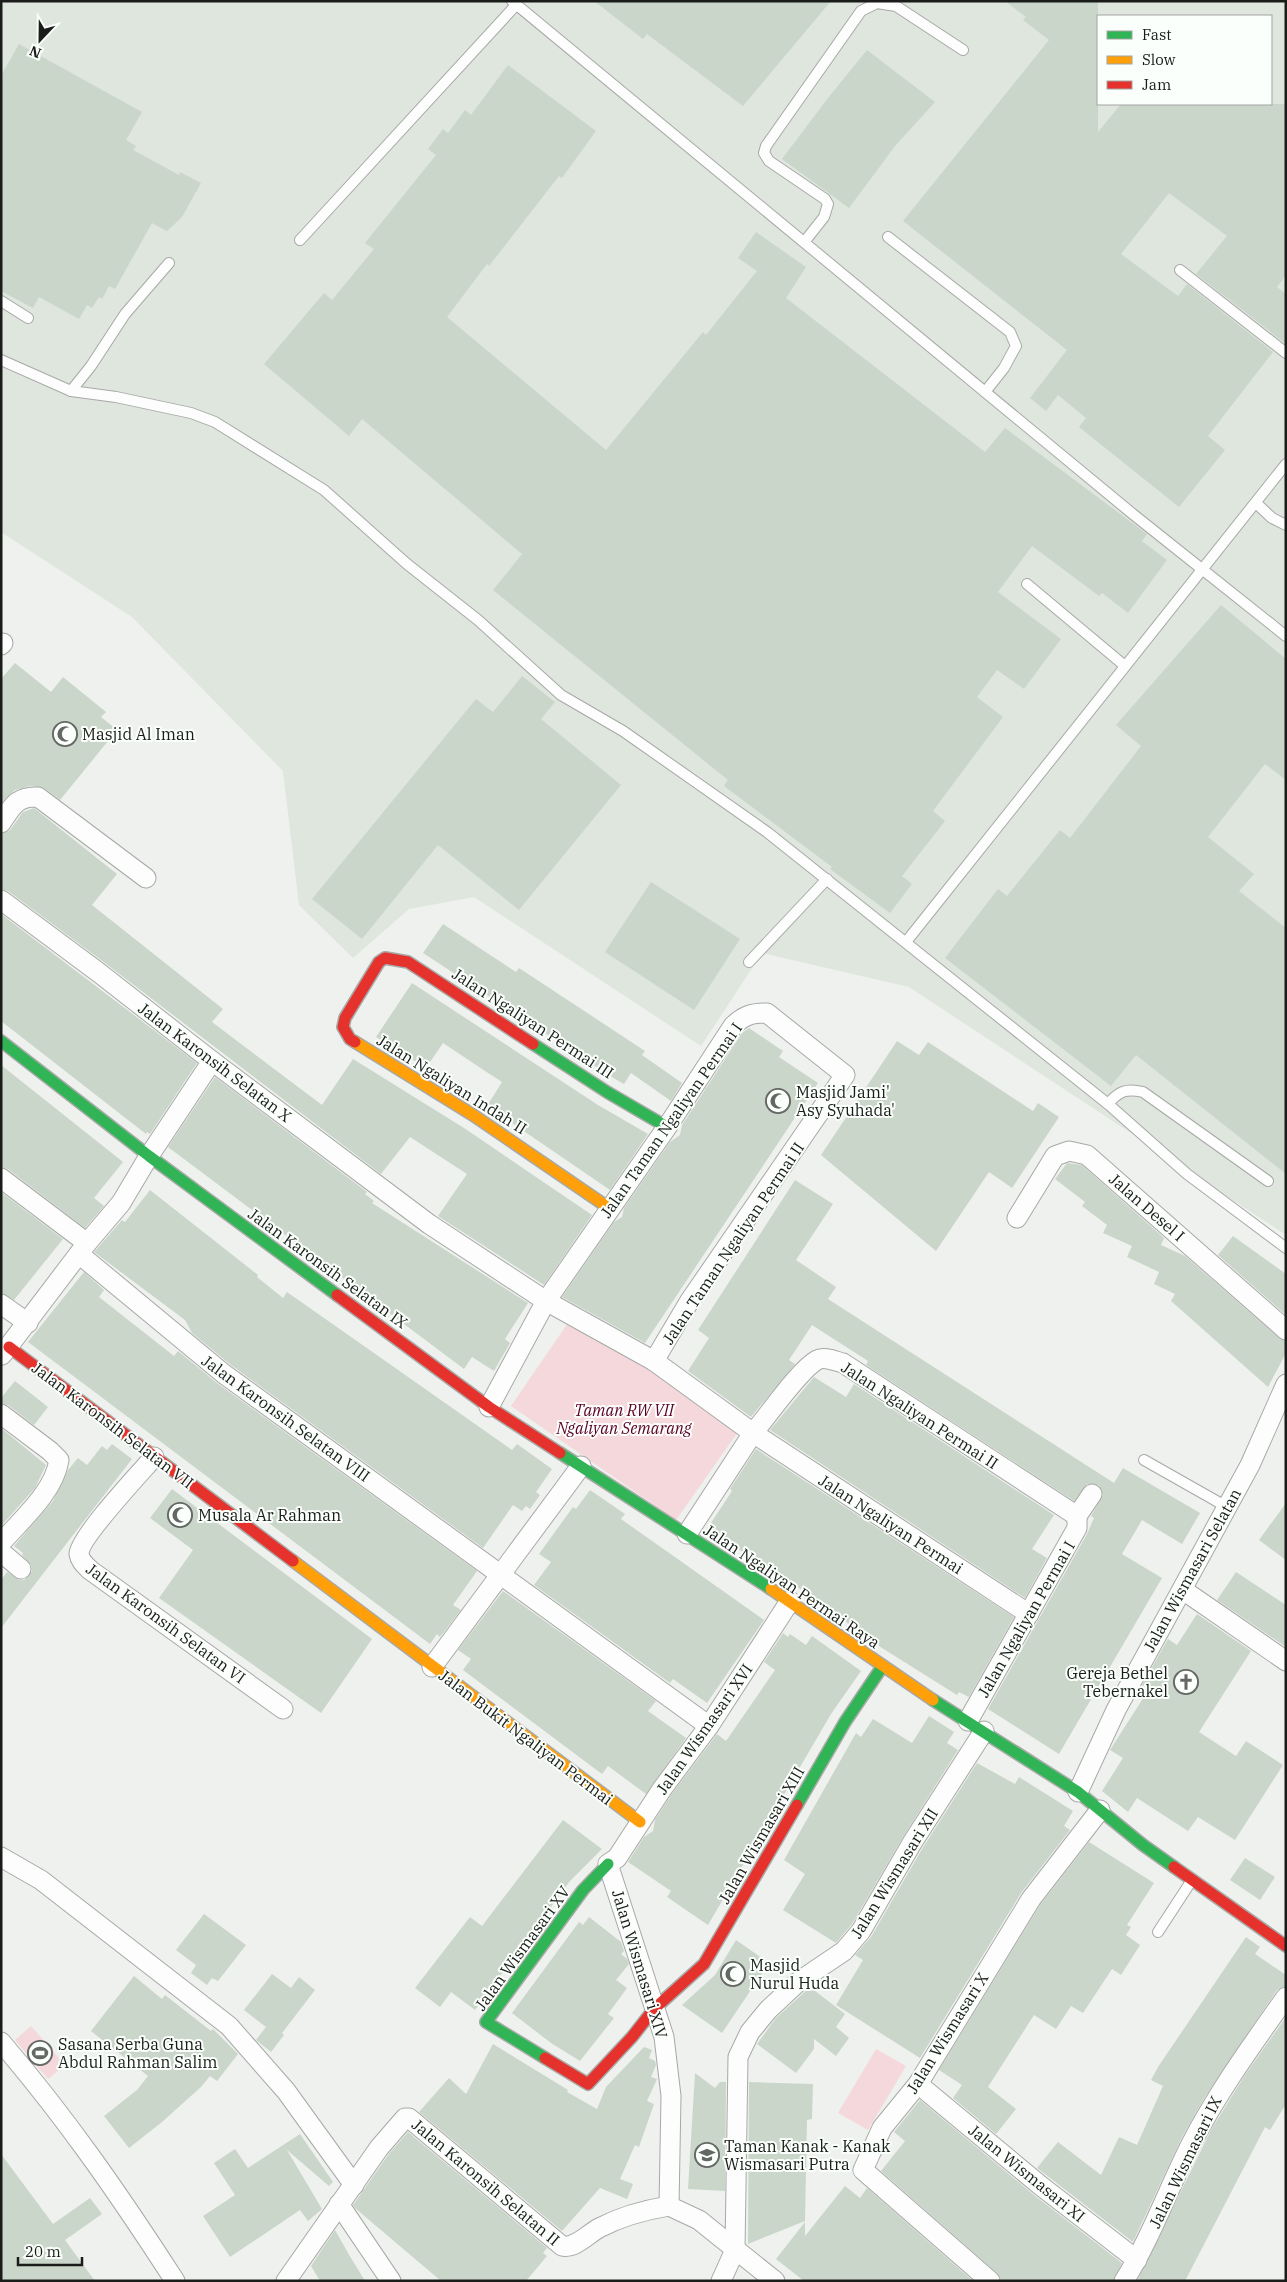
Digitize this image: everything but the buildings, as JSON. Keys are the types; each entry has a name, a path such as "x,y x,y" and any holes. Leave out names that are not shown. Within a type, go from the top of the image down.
{"street":[{"path":"1,824 16,803 26,797 38,797 146,878"},
{"name":"Jalan Karonsih Selatan X","path":"1,900 429,1224 546,1301"},
{"name":"Jalan Ngaliyan Permai III","path":"379,962 385,958 408,962 607,1092 667,1127"},
{"name":"Jalan Ngaliyan Indah II","path":"379,962 345,1018 343,1027 350,1039 473,1115 609,1208"},
{"name":"Jalan Taman Ngaliyan Permai I","path":"546,1301 667,1127 733,1026 742,1017 751,1013 767,1013 845,1075"},
{"name":"Jalan Karonsih Selatan IX","path":"1,1041 149,1156 489,1407"},
{"path":"5,1351 83,1249 121,1203 149,1156 212,1061"},
{"name":"Jalan Taman Ngaliyan Permai II","path":"654,1361 689,1302 845,1075"},
{"name":"Jalan Desel I","path":"1017,1218 1048,1164 1055,1156 1069,1151 1086,1155 1286,1330"},
{"name":"Jalan Karonsih Selatan VIII","path":"1,1178 224,1374 500,1574"},
{"path":"489,1407 546,1301 654,1361 754,1434"},
{"path":"1,1304 28,1323"},
{"name":"Jalan Karonsih Selatan VII","path":"5,1351 154,1457 432,1666"},
{"name":"Jalan Ngaliyan Permai II","path":"687,1534 754,1434 805,1370 818,1359 830,1359 843,1363 1077,1516"},
{"name":"Jalan Wismasari Selatan","path":"1078,1792 1116,1710 1250,1465 1286,1384"},
{"name":"Jalan Ngaliyan Permai Raya","path":"489,1407 790,1601 882,1667 1078,1792"},
{"path":"1,1414 59,1460 57,1472 51,1484 1,1543"},
{"name":"Jalan Ngaliyan Permai","path":"754,1434 1029,1614"},
{"name":"Jalan Karonsih Selatan VI","path":"154,1457 94,1528 79,1553 81,1561 98,1576 283,1709"},
{"name":"Jalan Bukit Ngaliyan Permai","path":"581,1466 432,1666 640,1822"},
{"name":"Jalan Ngaliyan Permai I","path":"968,1721 1077,1528 1077,1516 1092,1494"},
{"path":"1,1552 21,1569"},
{"path":"500,1574 709,1726"},
{"path":"1183,1590 1286,1661"},
{"name":"Jalan Wismasari XVI","path":"612,1861 709,1726 790,1601"},
{"name":"Jalan Wismasari XIII","path":"654,2009 704,1964 767,1859 845,1722 882,1667"},
{"name":"Jalan Wismasari XII","path":"735,2250 738,2057 750,2032 768,2010 798,1982 844,1950 861,1931 912,1843 984,1731"},
{"path":"1078,1792 1143,1845 1286,1946"},
{"name":"Jalan Wismasari X","path":"990,2281 863,2170 882,2128 918,2084 1031,1899 1100,1810"},
{"path":"1,1857 41,1880 229,2026 286,2091 354,2185"},
{"name":"Jalan Wismasari XIV","path":"612,1861 664,2038 671,2096 669,2206"},
{"name":"Jalan Wismasari XV","path":"612,1861 583,1890 486,2022 588,2084 632,2037 654,2009"},
{"name":"Jalan Wismasari IX","path":"1124,2281 1137,2260 1190,2146 1216,2097 1286,1997"},
{"path":"1,2042 75,2132 115,2188 175,2281"},
{"name":"Jalan Wismasari XI","path":"918,2084 1041,2186 1137,2260"},
{"name":"Jalan Karonsih Selatan II","path":"286,2281 379,2148 407,2118 562,2246 570,2247 599,2228 637,2211 669,2206"},
{"path":"339,2204 391,2281"},
{"path":"669,2206 699,2220 775,2281"},
{"path":"720,2281 735,2250"}],"lane":[{"path":"300,240 514,3 1202,570 1286,636"},
{"path":"805,241 824,217 828,204 825,199 769,161 764,153 766,146 861,11 877,3 896,6 963,50"},
{"path":"888,236 1010,332 1016,346 1004,368 985,392"},
{"path":"71,391 91,366 125,314 169,263"},
{"path":"1180,270 1286,353"},
{"path":"1,301 28,318"},
{"path":"1,360 71,391 116,397 191,413 215,422 324,490 407,564 478,620 561,695 622,731 767,832 1108,1104 1188,1174 1286,1248"},
{"path":"906,942 1286,464"},
{"path":"1256,503 1272,518 1286,525"},
{"path":"1027,584 1125,666"},
{"path":"749,962 827,879"},
{"path":"1108,1104 1117,1092 1129,1088 1143,1092 1268,1181"},
{"path":"1144,1460 1227,1507"},
{"path":"1158,1932 1192,1880"}],"shaded area":[{"path":"1,1 1286,1 1286,1235 909,987 762,953 701,1046 474,897 409,909 353,958 299,905 283,771 132,617 1,532"}],"green space":[{"name":"Taman RW VII Ngaliyan Semarang","path":"572,1317 738,1432 676,1520 511,1406"},
{"name":"Sasana Serba Guna Abdul Rahman Salim","path":"31,2026 65,2065 48,2079 15,2040"},
{"path":"876,2049 906,2066 868,2130 838,2113"}],"traffic: fast":[{"path":"1,1041 149,1156 337,1295"},
{"path":"533,1044 607,1092 667,1127"},
{"path":"560,1453 771,1589"},
{"path":"797,1805 845,1722 882,1667"},
{"path":"933,1700 1078,1792 1143,1845 1174,1867"},
{"path":"545,2058 486,2022 583,1890 608,1864"}],"traffic: slow":[{"path":"355,1042 473,1115 609,1208"},
{"path":"293,1561 640,1822"},
{"path":"771,1589 933,1700"}],"traffic: jam":[{"path":"355,1042 350,1039 343,1027 345,1018 379,962 385,958 408,962 533,1044"},
{"path":"337,1295 489,1407 560,1453"},
{"path":"9,1347 293,1561"},
{"path":"545,2058 588,2084 632,2037 654,2009 704,1964 797,1805"},
{"path":"1174,1867 1286,1946"}],"place":[{"name":"Masjid Al Iman","path":"65,734"},
{"name":"Masjid Jami' Asy Syuhada'","path":"778,1101"},
{"name":"Musala Ar Rahman","path":"180,1515"},
{"name":"Gereja Bethel Tebernakel","path":"1186,1682"},
{"name":"Masjid Nurul Huda","path":"733,1974"},
{"name":"Sasana Serba Guna Abdul Rahman Salim","path":"40,2053"},
{"name":"Taman Kanak - Kanak Wismasari Putra","path":"707,2155"}]}
